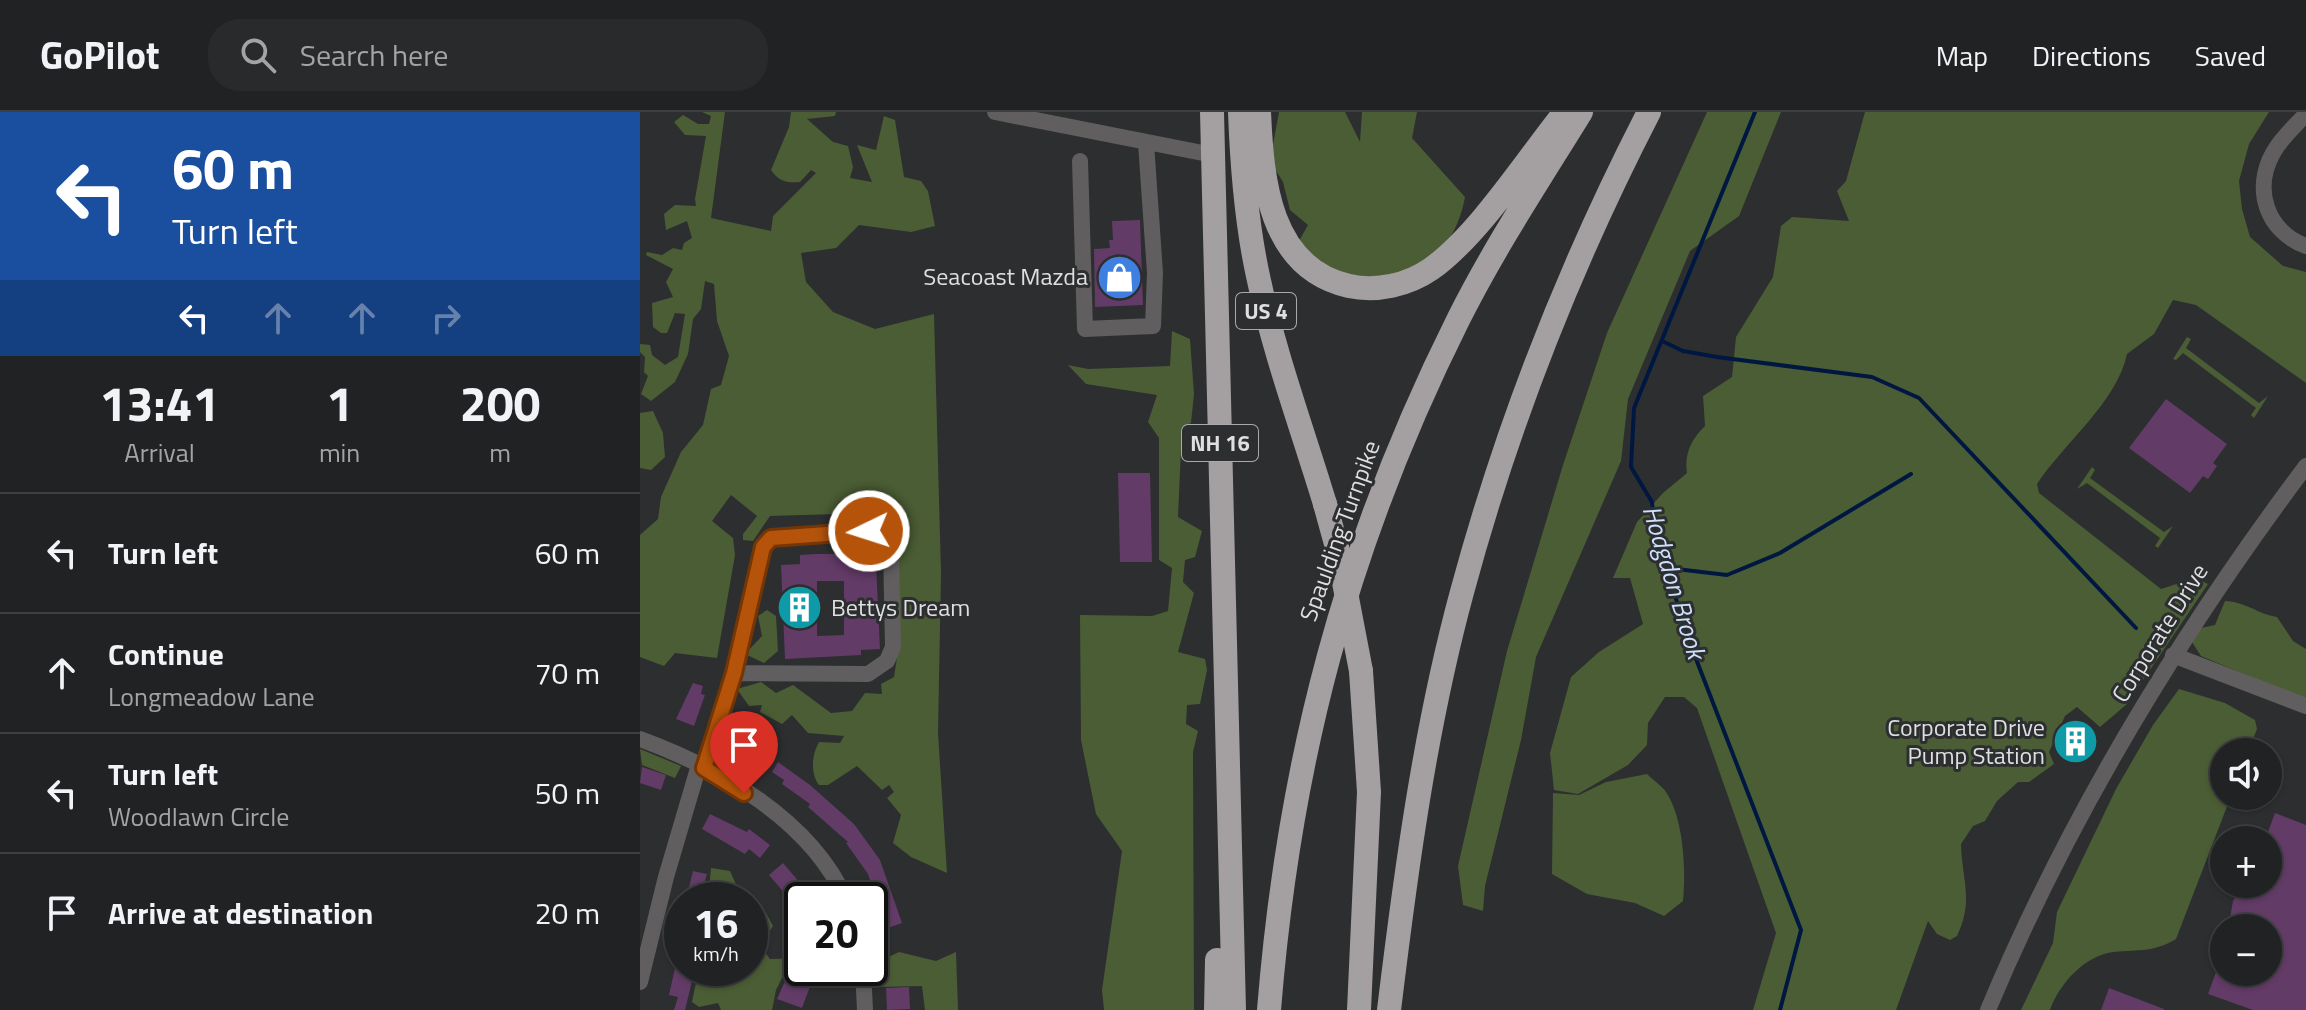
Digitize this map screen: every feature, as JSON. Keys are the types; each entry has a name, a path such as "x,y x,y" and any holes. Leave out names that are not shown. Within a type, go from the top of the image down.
{"highway":[{"name":"NH 16","path":"1212,112 1234,1010"},
{"name":"US 4","path":"1240,112 1245,201 1257,272 1271,331 1325,504 1361,671 1369,792 1359,1010"},
{"path":"1259,112 1267,191 1282,236 1301,260 1326,278 1371,288 1416,277 1450,253 1565,112"},
{"name":"Spaulding Turnpike","path":"1269,1010 1284,866 1298,782 1331,641 1363,538 1418,404 1459,317 1581,112"},
{"path":"1389,1010 1429,736 1462,593 1489,499 1554,317 1597,218 1649,112"},
{"path":"1216,1010 1227,730"}],"street":[{"path":"998,112 1213,155"},
{"path":"2306,114 2273,152 2267,169 2264,196 2272,221 2293,240 2306,246"},
{"path":"1080,161 1085,329 1153,326 1155,273 1146,143"},
{"name":"Corporate Drive","path":"1988,1010 2061,850 2138,711 2233,562 2306,466"},
{"path":"640,982 666,877 734,673 763,547 771,538 869,531 883,533 891,547 893,647 887,661 868,674 734,673"},
{"path":"2173,655 2306,706"},
{"path":"640,739 701,766 758,802 804,839 820,856 835,882"},
{"path":"864,986 865,1010"}],"green space":[{"path":"702,112 725,112 711,218 771,231 773,216 816,173 811,170 800,182 791,182 780,179 771,170 789,127 791,112 836,112 835,116 807,119 833,142 848,146 853,167 850,178 872,182 857,145 876,150 884,116 895,120 904,177 921,181 928,191 935,226 911,232 859,225 836,248 801,253 806,282 833,312 875,329 934,314 941,573 938,733 947,873 911,857 893,843 901,815 887,798 894,792 889,785 882,790 857,766 828,785 819,785 813,764 819,742 840,743 844,736 808,733 792,715 782,724 760,712 762,705 749,706 737,689 761,682 776,693 793,685 831,713 852,711 865,693 882,694 881,684 894,677 899,641 895,530 871,527 870,513 770,516 753,541 743,540 743,534 757,516 731,495 712,521 733,538 735,555 717,658 675,653 664,666 640,657 640,535 658,519 661,497 681,452 703,425 711,389 721,385 729,356 717,321 714,284 705,281 701,309 693,319 688,354 675,382 651,401 641,394 648,376 644,372 645,357 640,352 640,344 650,345 652,355 665,365 678,357 685,314 675,313 667,333 653,327 652,303 673,297 666,282 673,269 646,255 647,252 662,255 673,248 682,250 684,243 692,238 687,221 666,230 664,214 675,205 696,206 706,136 685,135 674,122 683,115 698,124 709,124 711,116"},
{"path":"1279,112 1345,112 1360,142 1362,112 1417,112 1412,138 1465,197 1461,214 1443,248 1417,267 1376,277 1348,274 1319,261 1299,241 1308,225 1290,210 1283,182 1270,161"},
{"path":"1707,112 1781,112 1739,216 1690,251 1628,399 1621,461 1536,657 1521,740 1485,886 1483,911 1463,905 1458,866 1507,651 1607,333"},
{"path":"1865,112 2269,112 2249,144 2239,181 2242,209 2250,237 2283,266 2306,272 2306,383 2196,305 2173,300 2154,334 2127,354 2113,389 2037,484 2039,493 2161,589 2195,578 2208,584 2127,704 2100,727 2077,707 2065,716 2049,752 2054,764 2029,782 2018,782 1997,801 1985,821 1973,826 1961,844 1966,901 1957,936 1950,940 1937,934 1928,921 1896,1010 1753,1010 1776,933 1697,708 1684,697 1665,697 1648,723 1647,745 1628,765 1578,794 1554,790 1550,753 1571,677 1599,652 1643,624 1630,578 1613,578 1637,522 1663,493 1687,473 1690,448 1705,426 1703,396 1732,377 1736,337 1773,277 1781,226 1792,217 1849,221 1837,191 1846,181"},
{"path":"1172,331 1190,339 1194,394 1191,423 1182,427 1178,517 1202,531 1195,557 1185,560 1183,582 1194,593 1178,652 1205,659 1207,670 1200,704 1187,705 1186,724 1198,731 1193,752 1194,1010 1104,1010 1102,990 1122,851 1096,814 1081,740 1080,615 1152,616 1168,611 1172,568 1159,560 1159,438 1148,422 1157,395 1086,384 1068,365 1088,369 1170,366"},
{"path":"2187,337 2191,339 2186,348 2259,403 2268,396 2254,418 2251,415 2256,408 2183,353 2176,360 2173,359"},
{"path":"653,411 663,433 665,457 651,470 640,468 640,413"},
{"path":"2092,467 2095,470 2090,478 2164,532 2173,526 2158,548 2155,546 2160,538 2087,483 2077,489"},
{"path":"2225,601 2277,617 2293,641 2306,649 2306,700 2201,656 2192,642 2201,628 2215,625"},
{"path":"767,610 776,616 778,651 764,663 745,654 762,636 758,616"},
{"path":"2179,689 2225,703 2255,720 2257,729 2253,738 2210,738 2210,810 2226,810 2219,826 2210,826 2210,851 2176,939 2153,948 2103,954 2074,972 2050,1010 2021,1010 2053,943 2057,912 2116,789 2153,725"},
{"path":"640,749 681,766 675,778 642,765"},
{"path":"1647,774 1664,790 1672,803 1682,845 1683,901 1664,916 1635,903 1587,894 1552,874 1553,793 1579,795 1606,782"},
{"path":"711,868 730,871 735,882 710,882"},
{"path":"768,917 773,926 768,934"},
{"path":"899,952 936,961 956,952 958,1010 925,1010 922,986 877,987 888,986 888,957"},
{"path":"768,956 784,959 784,974 776,990 772,1010 721,1010 718,1003 699,1007 692,1002 695,986 768,986"}],"building":[{"name":"Seacoast Mazda","path":"1140,220 1143,305 1095,307 1094,249 1110,248 1109,240 1113,240 1112,221"},
{"path":"2166,399 2227,444 2213,463 2217,466 2208,479 2203,476 2190,493 2129,448"},
{"path":"1118,473 1150,473 1152,562 1120,562"},
{"name":"Bettys Dream","path":"856,554 856,564 876,563 880,649 861,650 861,655 785,659 781,565 800,564 800,555","holes":["817,581 844,581 844,635 817,636"]},
{"path":"693,683 703,686 701,694 705,695 694,726 676,719"},
{"path":"753,713 768,721 750,759 734,751"},
{"path":"778,762 810,785 854,824 880,860 888,882 870,882 848,842 772,772"},
{"path":"642,767 666,775 661,790 640,783"},
{"path":"2275,813 2306,825 2306,1010 2253,1010 2208,994 2211,986 2282,986 2282,914 2231,914 2235,898 2282,898 2282,826 2270,826"},
{"path":"710,814 747,832 749,829 770,845 760,858 749,849 745,854 702,829"},
{"path":"783,863 799,882 784,882 784,892 769,875"},
{"path":"693,871 707,874 705,882 690,882"},
{"path":"888,883 902,923 888,928"},
{"path":"784,983 784,986 810,986 802,1008 777,999"},
{"path":"671,986 691,986 685,1010 674,1010 678,997 669,995"},
{"path":"909,987 910,1009 887,1010 886,988"},
{"path":"2109,988 2164,1009 2164,1010 2101,1010"}],"waterway":[{"name":"Hodgdon Brook","path":"1755,112 1634,408 1631,467 1652,502 1655,533 1691,646 1801,930 1780,1010"},
{"path":"1662,341 1683,351 1717,357 1872,377 1919,398 2136,628"},
{"path":"1668,568 1727,575 1780,553 1911,474"}],"place":[{"name":"Seacoast Mazda","path":"1119,277"},
{"name":"Bettys Dream","path":"800,608"},
{"name":"Corporate Drive Pump Station","path":"2076,742"}],"route":[{"path":"744,793 704,768 734,673 763,547 771,538 869,531"}]}
